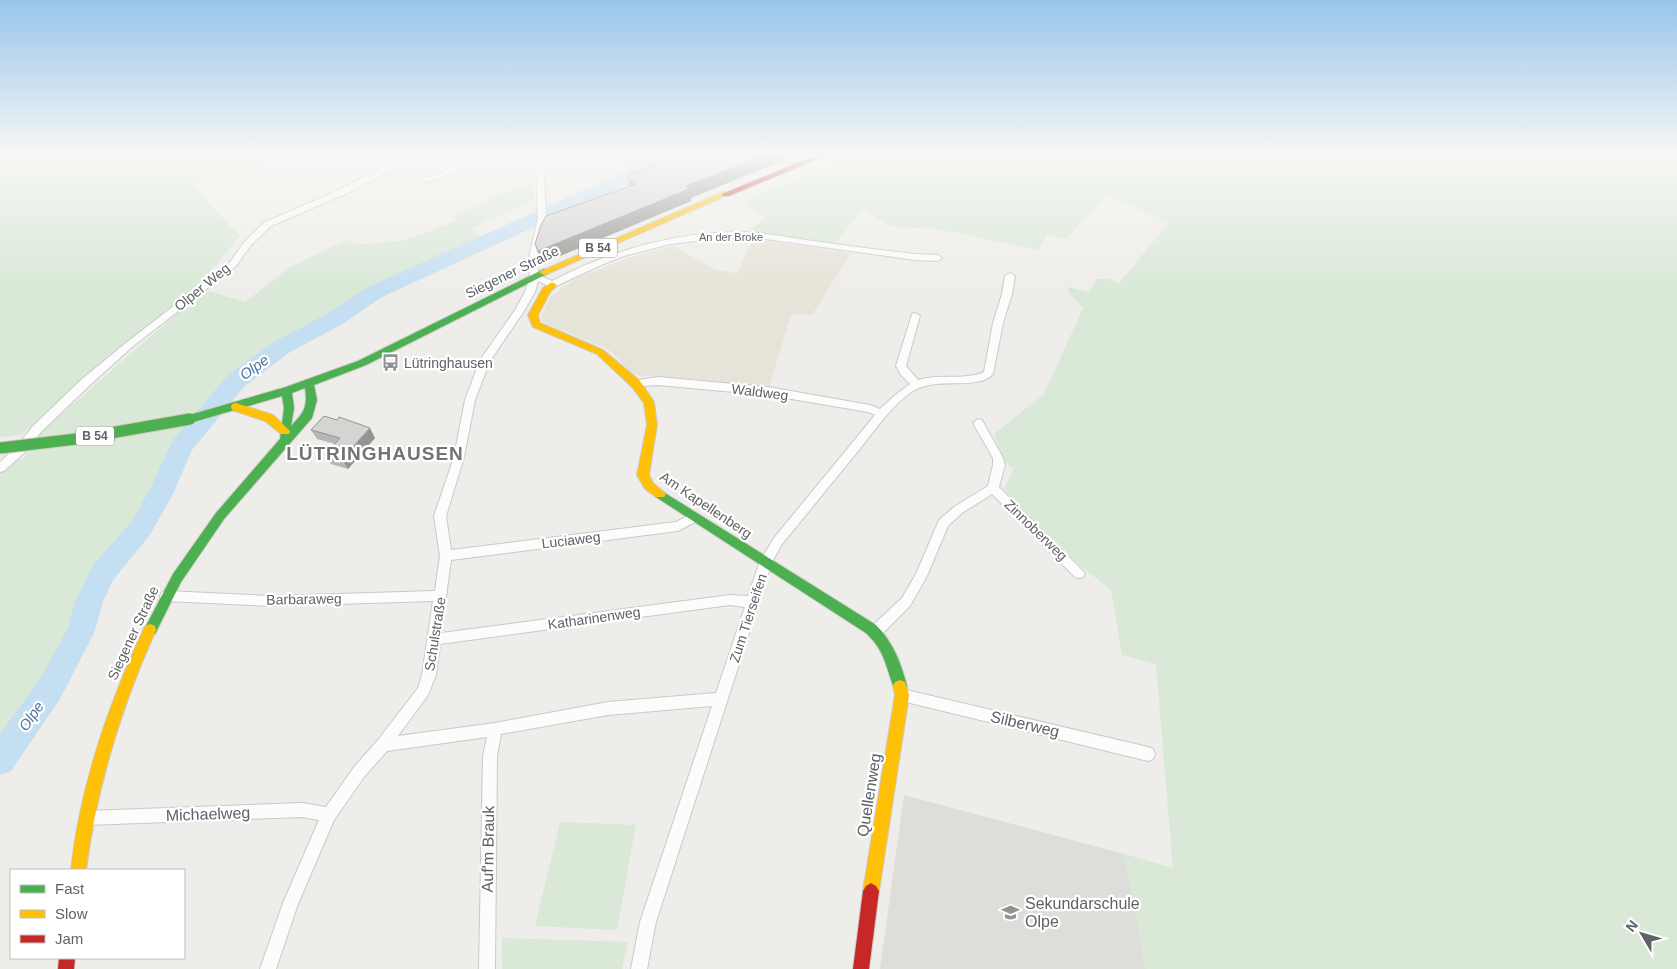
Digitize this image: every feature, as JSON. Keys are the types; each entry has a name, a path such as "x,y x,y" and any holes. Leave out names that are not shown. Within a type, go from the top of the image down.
{"street":[{"name":"Olper Weg","path":"0,468 86,382 129,345 232,264 248,243 268,224 280,217 322,200"},
{"path":"541,200 542,215 532,262 535,276 552,285"},
{"name":"Siegener Straße","path":"78,869 87,818 104,748 127,677 166,596 194,552 220,516 284,436 291,435 310,411 313,400 309,384 387,352 535,276 629,234 712,200"},
{"name":"An der Broke","path":"552,285 611,258 640,249 682,238 710,236 755,236 915,257 938,258"},
{"name":"Schulstraße","path":"268,969 291,903 328,815 359,772 423,691 429,675 446,556 440,516 459,457 470,400 485,360 519,311 530,292 535,276"},
{"path":"915,316 901,366 905,374 916,384 931,380 979,379 988,374 993,358 998,324 1010,290 1010,276"},
{"name":"Am Kapellenberg","path":"552,285 546,290 533,315 536,325 600,352 636,384 649,402 652,425 643,475 649,486 693,518 766,561 875,632"},
{"name":"Waldweg","path":"636,384 658,381 768,391 870,409 882,414"},
{"name":"B 54","path":"0,448 134,430 236,407 309,384"},
{"name":"Zum Tierseifen","path":"639,969 648,922 766,561 778,541 882,414 897,398 916,384"},
{"path":"284,436 289,408 286,392"},
{"path":"236,407 271,419 279,424 284,436"},
{"name":"Zinnoberweg","path":"875,632 906,602 921,576 943,523 958,510 993,488 1000,465 978,423"},
{"name":"Zinnoberweg","path":"993,488 1079,573"},
{"name":"Luciaweg","path":"446,556 678,526 693,518"},
{"name":"Barbaraweg","path":"166,596 272,601 441,596"},
{"name":"Katharinenweg","path":"435,639 730,600 753,602"},
{"name":"Quellenweg","path":"861,969 875,857 902,695 898,672 891,656 875,632"},
{"name":"Silberweg","path":"902,695 1148,754"},
{"path":"383,744 495,729 526,722 670,701 722,699"},
{"name":"Auf'm Brauk","path":"487,969 490,756 495,729"},
{"name":"Michaelweg","path":"87,818 302,810 328,815"}],"shaded area":[{"path":"753,239 851,253 812,315 791,314 769,387 663,376 642,376 630,372 613,353 603,347 546,324 541,318 551,296 579,277 628,258 673,246 716,270 737,273"},
{"name":"Sekundarschule Olpe","path":"904,795 1124,854 1146,969 880,969"}],"green space":[{"path":"0,200 206,200 240,236 197,287 112,354 21,435 0,437"},
{"path":"489,200 534,200 471,228 484,239 365,293 332,317 280,344 232,379 177,446 154,495 138,523 84,595 75,631 47,679 0,742 0,461 23,459 43,430 204,290 245,302 291,267 348,239 354,245 406,240 457,221 454,215"},
{"path":"745,200 1103,200 1067,239 1047,234 1038,250 938,229 892,227 863,209 834,244 748,232 766,217 741,202"},
{"path":"1119,200 1677,200 1677,969 1146,969 1124,854 1173,868 1156,664 1122,655 1111,590 1077,563 1004,489 1014,469 1005,462 994,434 1044,394 1083,308 1069,293 1068,287 1088,292 1097,279 1107,279 1119,283 1169,223"},
{"path":"560,822 636,825 617,930 535,926"},
{"path":"502,938 628,942 622,969 502,969"}],"building":[{"path":"590,200 662,200 538,251 535,244 546,216"},
{"path":"324,416 337,420 339,417 370,428 342,459 325,455 340,438 311,430"}],"waterway":[{"name":"Olpe","path":"0,760 50,689 80,633 89,602 103,573 141,528 160,494 182,446 236,381 282,347 333,320 375,292 577,200"}],"traffic: fast":[{"path":"190,419 290,390 362,363 544,272"},
{"path":"150,630 177,578 220,516 308,415 312,400 309,384"},
{"path":"284,437 289,408 287,392"},
{"path":"0,448 76,439 190,419"},
{"path":"660,494 871,629 882,641 890,655 900,686"}],"traffic: slow":[{"path":"544,272 711,200"},
{"path":"552,285 546,290 533,315 536,325 600,352 636,384 649,402 652,425 643,475 649,486 660,494"},
{"path":"236,407 269,418 285,431"},
{"path":"78,869 88,808 104,747 125,687 150,630"},
{"path":"871,891 902,695 900,686"}],"traffic: jam":[{"path":"861,969 871,891"},
{"path":"66,969 67,959"}],"place":[{"name":"Lütringhausen","path":"390,363"},
{"name":"Sekundarschule Olpe","path":"1011,912"}],"district":[{"name":"LÜTRINGHAUSEN","path":"375,453"}]}
